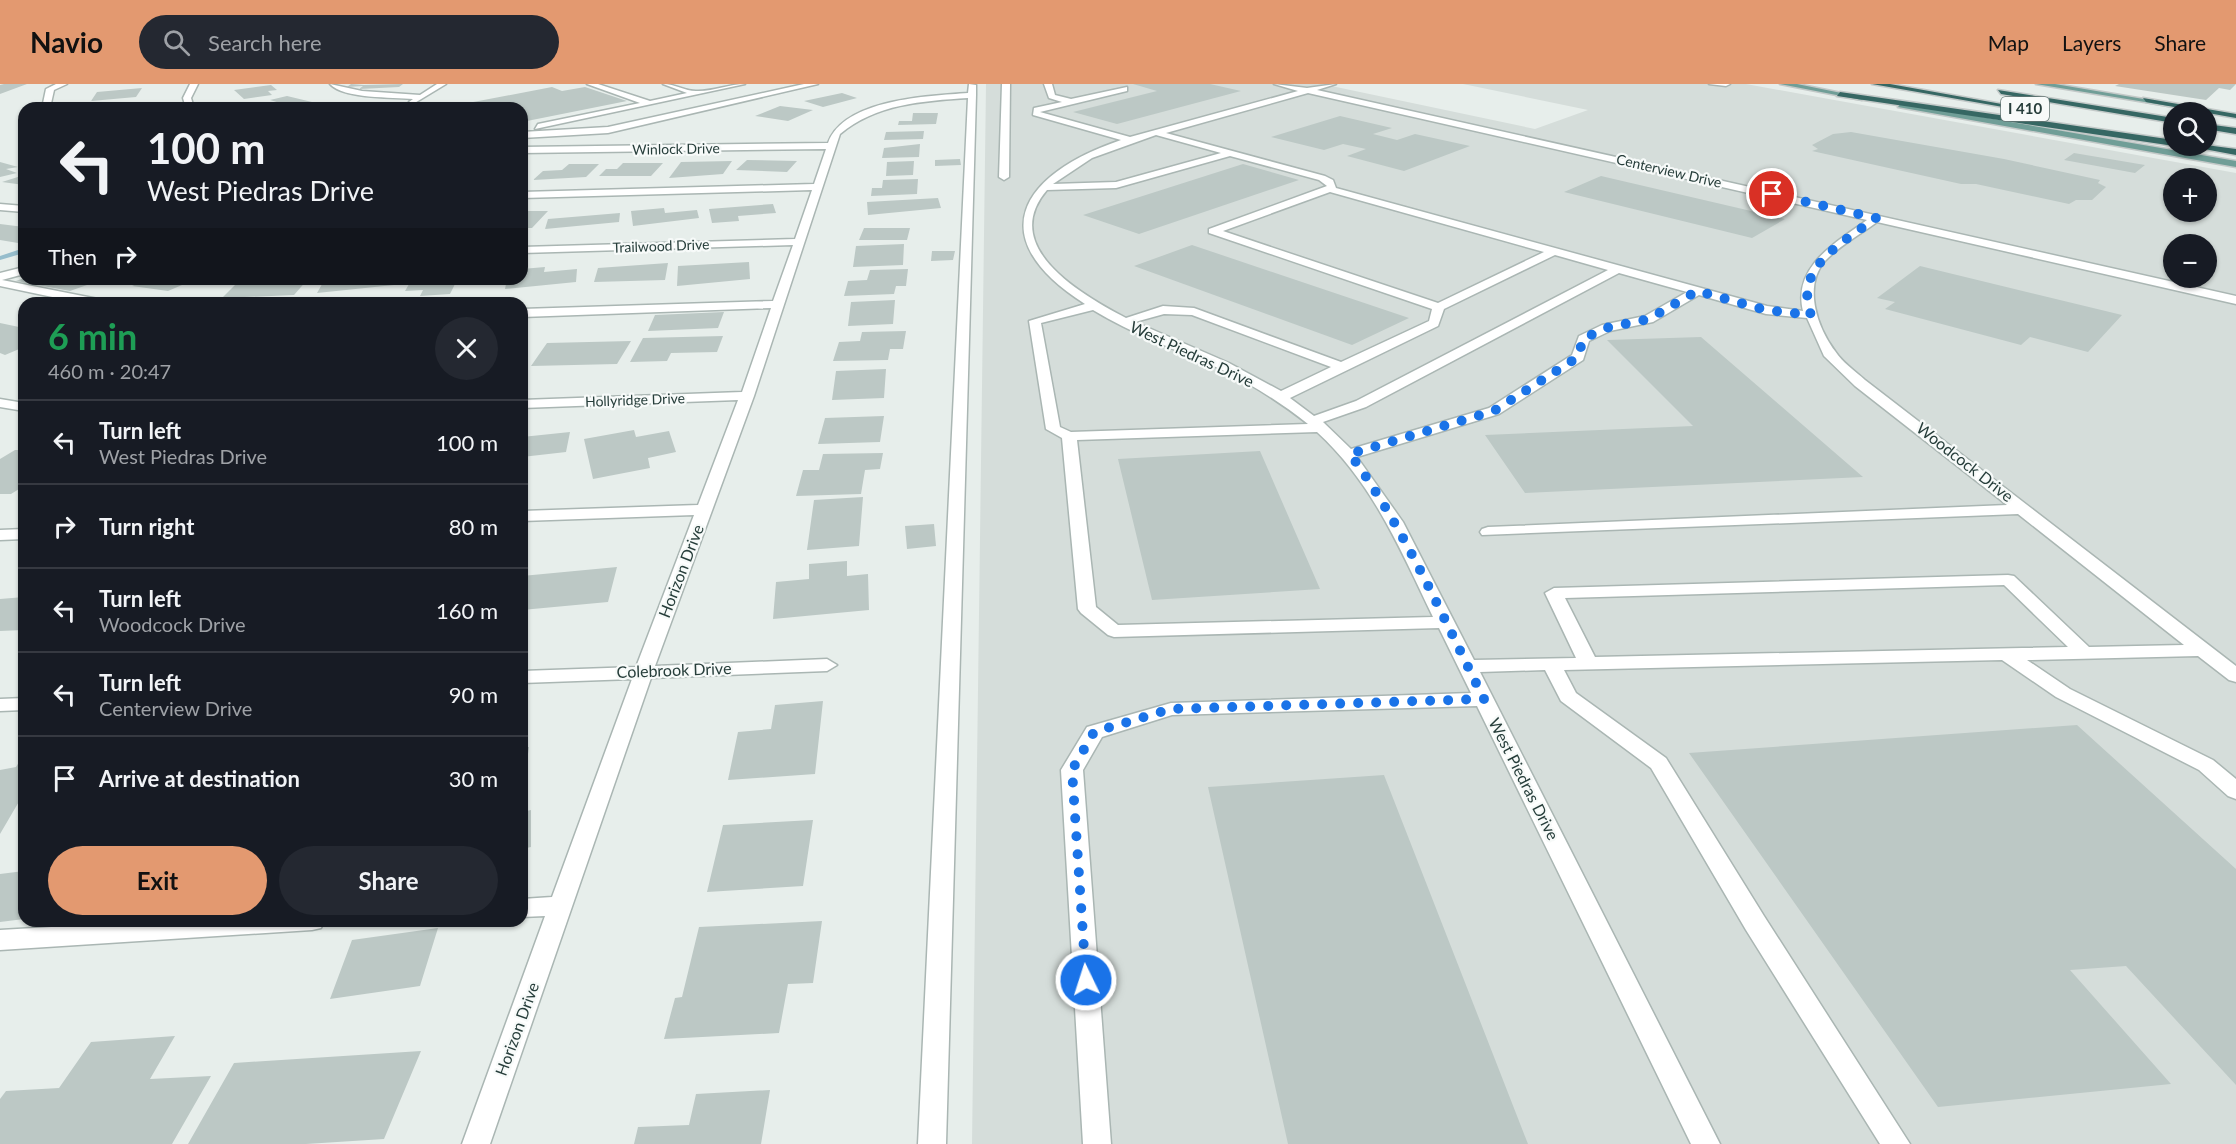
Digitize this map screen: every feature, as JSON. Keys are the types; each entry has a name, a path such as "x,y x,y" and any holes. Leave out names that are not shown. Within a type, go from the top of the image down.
{"highway":[{"name":"I 410","path":"1876,84 2025,109"},
{"name":"I 410","path":"1991,91 2163,119"},
{"path":"1840,94 2163,141"},
{"path":"2146,100 2235,114"},
{"path":"2128,126 2163,132"},
{"path":"2217,128 2236,131"},
{"path":"2217,141 2236,144"},
{"path":"2217,149 2236,152"}],"main road":[{"path":"1784,84 2236,164"},
{"path":"2040,84 2146,100"}],"street":[{"path":"47,102 50,89 63,84"},
{"path":"188,102 187,98 194,84"},
{"path":"334,84 338,88 362,93 422,97"},
{"path":"413,102 442,84"},
{"path":"591,84 681,114"},
{"path":"667,84 727,103"},
{"path":"528,129 741,84"},
{"path":"528,135 573,134 608,130 814,84"},
{"path":"1004,177 1006,84"},
{"path":"1048,84 1052,96 1071,102"},
{"name":"Centerview Drive","path":"1278,84 2236,300"},
{"name":"West Piedras Drive","path":"1332,84 1130,140 1076,163 1044,187 1034,199 1026,225 1029,241 1038,258 1052,274 1093,306 1225,366 1280,397 1350,454 1374,487 1395,522 1706,1144"},
{"path":"1713,84 1726,84"},
{"path":"1096,86 1114,91"},
{"path":"1036,113 1037,110 1124,89"},
{"path":"932,1144 972,90"},
{"name":"Horizon Drive","path":"476,1144 644,670 747,396 836,133 843,126 876,111 972,90"},
{"path":"1006,113 1016,113"},
{"path":"1026,113 1036,113 1130,140"},
{"path":"579,118 608,130"},
{"path":"1157,133 1322,178 1330,182 1332,186 1330,189"},
{"name":"Winlock Drive","path":"528,150 831,146"},
{"path":"1044,187 1116,185 1230,153"},
{"path":"528,195 818,187"},
{"path":"1555,252 1439,306 1213,231 1330,189 1766,310 1811,315"},
{"path":"0,207 18,208"},
{"name":"Woodcock Drive","path":"1876,218 1821,259 1812,274 1807,302 1829,353 1860,383 2236,676"},
{"name":"Trailwood Drive","path":"528,249 801,242"},
{"path":"1093,306 1035,321 1053,429 1069,436 1317,425 1618,269"},
{"path":"0,277 18,272"},
{"path":"0,283 69,297"},
{"path":"1350,454 1494,411 1578,357 1583,339 1606,328 1649,319 1697,291"},
{"path":"528,313 779,304"},
{"path":"1280,397 1434,323 1439,306"},
{"path":"1124,322 1163,310 1194,312 1342,367"},
{"name":"Hollyridge Drive","path":"528,404 747,396"},
{"path":"0,403 18,406"},
{"path":"1069,436 1087,609 1114,631 1445,622"},
{"path":"1488,532 2024,509"},
{"path":"528,516 704,510"},
{"path":"0,535 18,534"},
{"path":"1589,664 1554,592 2008,580 2084,652"},
{"path":"1468,666 2202,650"},
{"path":"2006,654 2063,693 2206,765 2236,791"},
{"path":"1552,664 1568,697 1659,763 1755,923 1896,1144"},
{"name":"Colebrook Drive","path":"528,677 644,670 827,665"},
{"path":"1097,1144 1072,770 1094,732 1171,709 1484,699"},
{"path":"0,705 18,704"},
{"path":"528,908 561,906"},
{"path":"0,940 213,927"}],"shaded area":[{"path":"986,84 1322,84 1535,129 1588,110 1463,84 1746,84 2208,168 2163,168 2163,222 2217,222 2217,170 2236,173 2236,1144 972,1144"}],"building":[{"path":"27,84 0,94 0,85"},
{"path":"351,84 403,84 399,87 359,89 363,86 347,87"},
{"path":"1133,84 1210,84 1241,91 1117,124 1073,112 1157,91"},
{"path":"2119,84 2236,84 2230,90 2219,88 2206,100 2115,86"},
{"path":"271,85 277,90 268,91 272,95 244,99 234,90"},
{"path":"552,87 562,91 585,87 627,101 528,121 528,102 473,102"},
{"path":"142,88 136,97 91,101 97,92"},
{"path":"842,93 857,98 823,107 804,101"},
{"path":"287,96 312,102 277,102 270,100"},
{"path":"780,106 813,110 788,121 755,116"},
{"path":"913,113 938,113 936,124 898,125 899,121 912,121"},
{"path":"1340,116 1392,128 1373,134 1397,140 1415,134 1470,146 1404,171 1347,156 1366,149 1343,144 1324,150 1271,137"},
{"path":"924,131 923,139 884,140 886,132"},
{"path":"1851,132 2004,159 2100,180 2098,183 2106,187 2092,200 2076,200 2069,204 1976,184 1961,184 1812,151 1818,149 1812,145 1833,134"},
{"path":"920,144 919,157 882,158 884,148"},
{"path":"2074,153 2145,165 2135,173 2064,160"},
{"path":"960,159 961,165 935,166 935,160"},
{"path":"747,160 797,161 787,172 736,170"},
{"path":"732,161 723,174 669,178 681,162"},
{"path":"914,161 913,175 886,176 887,162"},
{"path":"0,162 18,167 6,169 17,173 0,177"},
{"path":"623,163 663,163 651,176 599,176 606,169 617,169"},
{"path":"569,164 599,164 586,177 533,180 543,171 562,170"},
{"path":"1243,164 1299,180 1139,234 1083,215"},
{"path":"1601,176 1785,219 1752,238 1564,192"},
{"path":"18,177 18,184 2,182"},
{"path":"918,179 917,194 871,196 872,188 882,188 883,180"},
{"path":"938,198 941,208 868,215 867,202"},
{"path":"773,204 776,213 738,216 739,221 712,223 709,209"},
{"path":"664,208 665,213 697,210 699,218 633,226 631,211"},
{"path":"528,211 548,211 532,228 528,228"},
{"path":"620,213 619,222 545,229 548,219"},
{"path":"0,224 18,226 18,243 0,240"},
{"path":"864,228 910,228 907,240 859,240"},
{"path":"904,244 903,265 853,267 856,246"},
{"path":"1192,245 1409,318 1352,345 1134,266"},
{"path":"932,251 955,251 953,260 931,261"},
{"path":"749,262 750,279 677,286 678,266"},
{"path":"668,263 665,280 594,282 598,268"},
{"path":"1920,266 2122,315 2088,352 2030,337 2021,345 1885,309 1895,302 1877,298"},
{"path":"545,267 544,272 577,269 576,282 505,289 506,285 528,285 528,268"},
{"path":"908,269 906,286 896,286 894,294 844,296 848,281 867,280 870,270"},
{"path":"38,285 87,285 70,291"},
{"path":"134,285 182,285 168,291 132,286"},
{"path":"235,285 303,285 294,295 223,297"},
{"path":"322,285 394,285 317,293"},
{"path":"408,285 454,285 450,294 420,296 423,290 405,291"},
{"path":"895,300 893,324 848,326 851,302"},
{"path":"724,312 718,328 648,331 655,315"},
{"path":"0,323 18,327 18,350 5,355 0,353"},
{"path":"906,331 903,349 890,349 888,360 833,361 839,342 860,341 862,332"},
{"path":"723,336 717,352 671,353 667,361 630,362 643,338"},
{"path":"1701,337 1863,477 1525,493 1485,435 1693,426 1607,340"},
{"path":"631,341 617,364 531,366 547,343"},
{"path":"886,369 884,398 832,400 836,371"},
{"path":"884,416 880,442 818,444 825,418"},
{"path":"634,430 636,437 669,431 676,452 648,458 650,468 593,479 584,439"},
{"path":"570,432 566,452 528,456 528,436"},
{"path":"18,450 18,490 11,494 0,494 0,459"},
{"path":"1260,451 1320,589 1152,600 1118,459"},
{"path":"883,453 880,469 865,470 861,494 796,496 803,470 819,470 823,454"},
{"path":"863,497 859,546 807,550 814,500"},
{"path":"934,524 936,546 907,549 905,526"},
{"path":"847,561 847,576 868,574 869,610 773,619 776,582 809,579 809,564"},
{"path":"617,567 608,602 528,609 528,575"},
{"path":"18,598 18,630 0,631 0,599"},
{"path":"823,701 815,774 728,780 738,732 771,729 775,705"},
{"path":"2077,725 2236,869 2236,1085 2126,966 2070,970 2171,1084 1938,1107 1689,753"},
{"path":"18,764 18,803 0,834 0,770 16,767"},
{"path":"1384,775 1528,1144 1288,1144 1208,787"},
{"path":"531,810 531,847 528,848 528,811"},
{"path":"813,820 803,886 707,892 723,825"},
{"path":"18,872 18,920 0,922 0,874"},
{"path":"822,921 813,983 788,984 779,1033 664,1039 675,998 682,997 699,927"},
{"path":"438,928 420,986 330,999 352,940"},
{"path":"175,1036 150,1079 211,1076 172,1144 0,1144 0,1099 6,1091 59,1088 91,1042"},
{"path":"421,1051 384,1139 306,1144 188,1144 234,1063"},
{"path":"770,1090 761,1144 634,1144 638,1127 689,1125 696,1094"}],"waterway":[{"path":"0,258 18,253"}],"route":[{"path":"1086,980 1072,770 1094,732 1171,709 1484,699 1395,522 1374,487 1350,454 1398,442 1426,431 1494,411 1578,357 1583,339 1606,328 1649,319 1697,291 1766,310 1811,315 1807,302 1808,290 1812,274 1821,259 1876,218 1772,194"}]}
